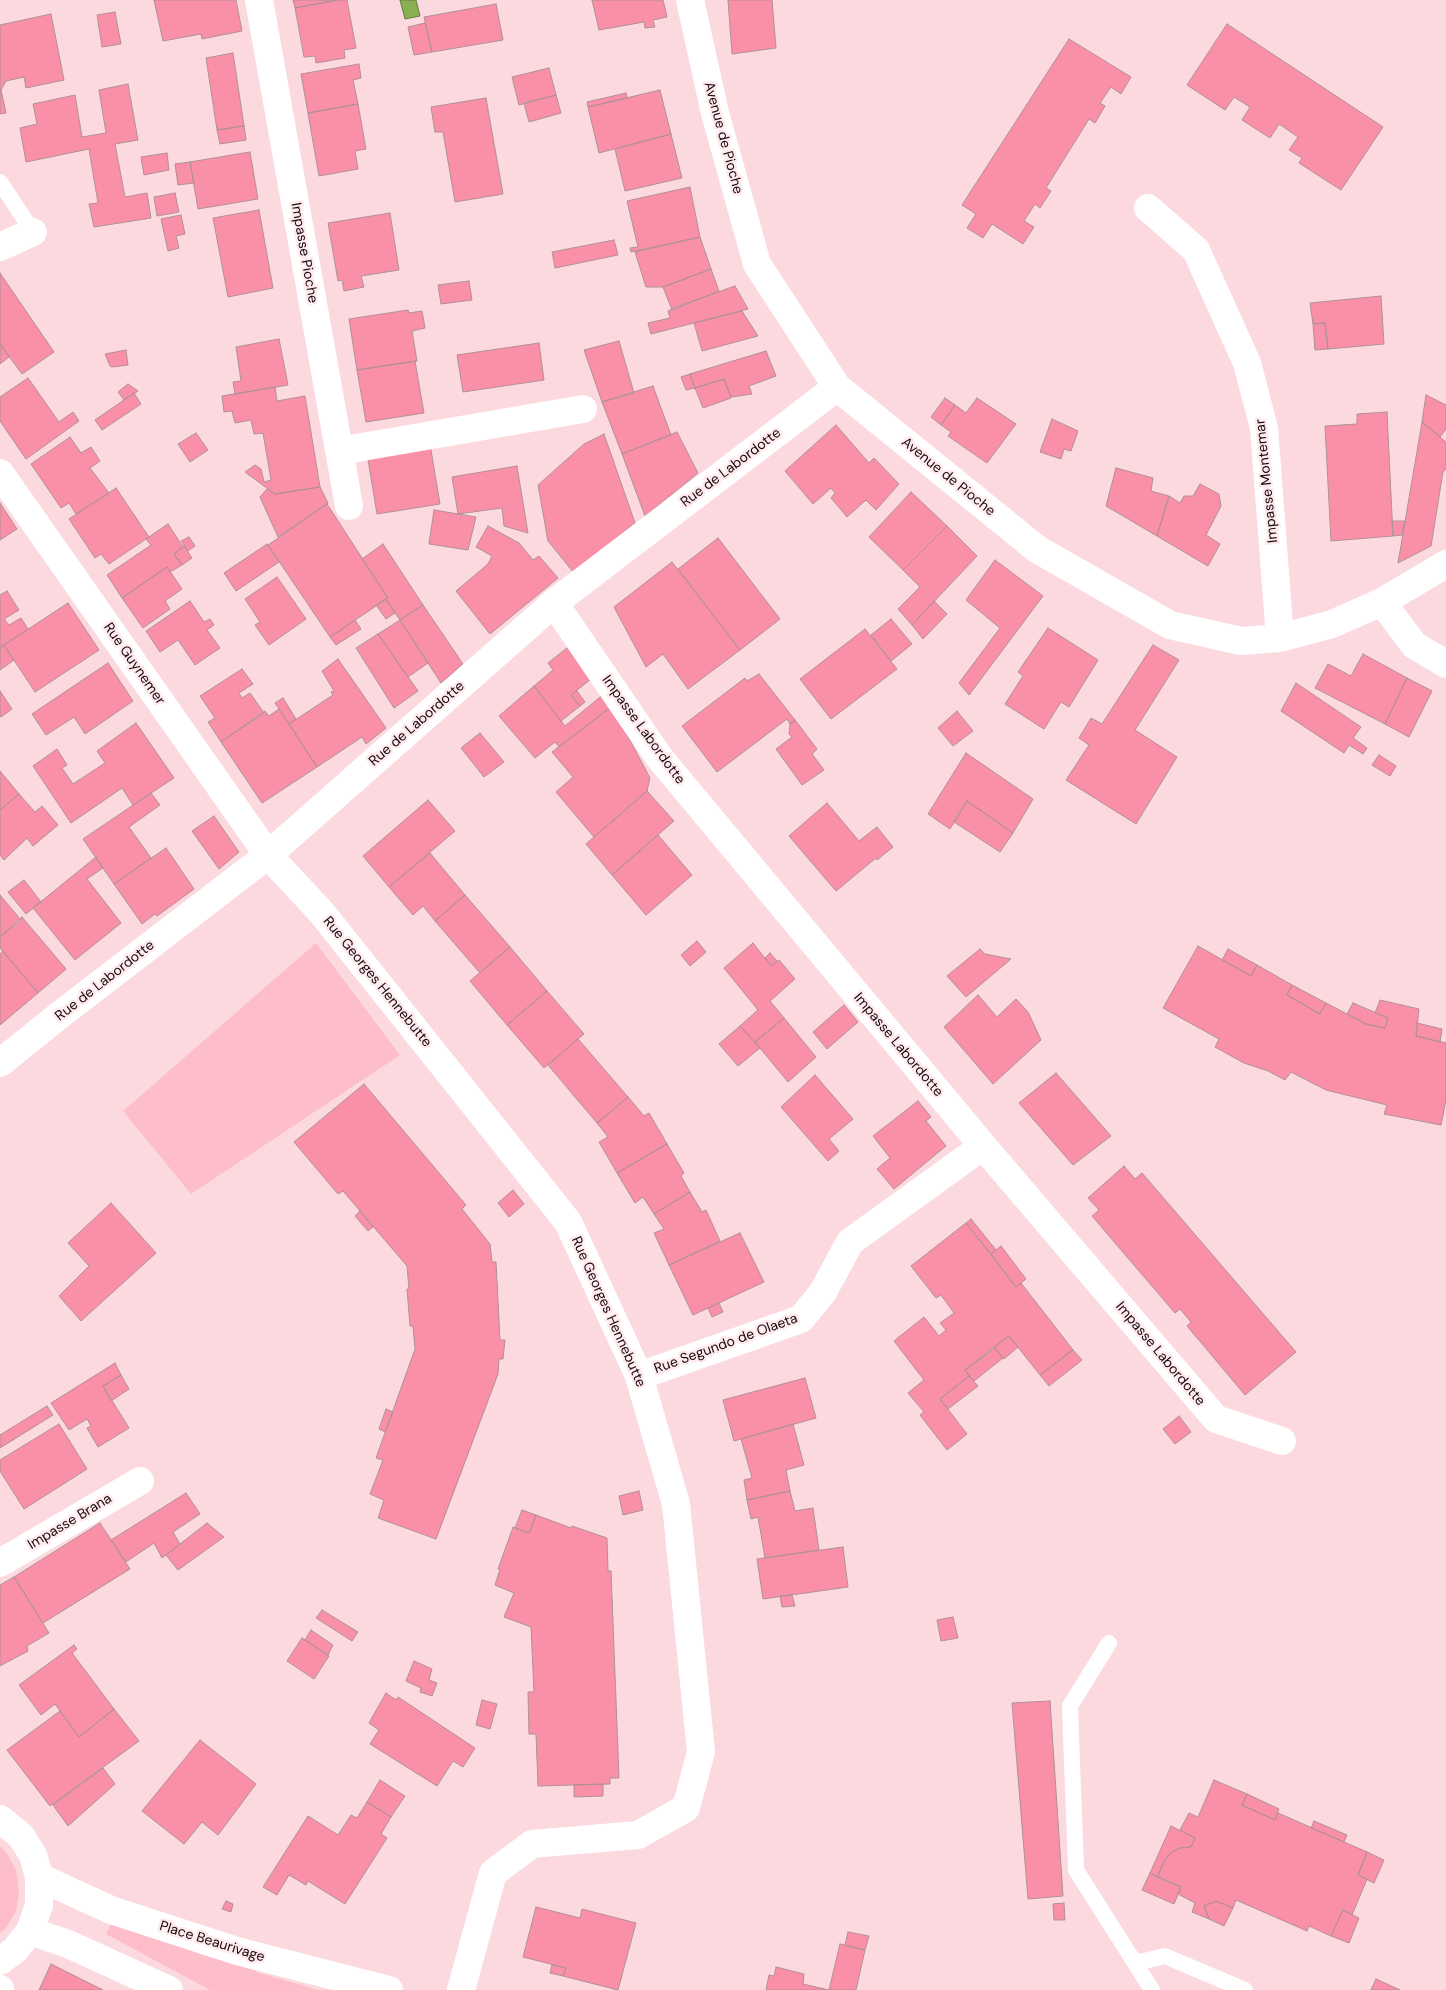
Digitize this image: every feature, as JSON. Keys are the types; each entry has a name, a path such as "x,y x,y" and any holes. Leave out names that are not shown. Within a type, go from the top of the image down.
{"street":[{"name":"Impasse Pioche","path":"259,0 349,506"},
{"name":"Avenue de Pioche","path":"690,0 715,113 757,264 837,388 1037,549 1170,625 1241,642 1280,638 1332,624 1382,602 1446,564"},
{"name":"Impasse Montemar","path":"1148,208 1196,250 1247,363 1264,428 1280,638"},
{"path":"0,247 33,232"},
{"name":"Rue de Labordotte","path":"0,1063 268,855 554,603 837,388"},
{"path":"339,451 583,409"},
{"name":"Rue Guynemer","path":"0,473 268,855"},
{"path":"1382,602 1414,645 1446,664"},
{"name":"Impasse Labordotte","path":"554,603 659,757 983,1146 1216,1419 1282,1441"},
{"name":"Rue Georges Hennebutte","path":"268,855 322,913 568,1222 638,1376 676,1504 701,1752 686,1808 638,1835 532,1844 494,1873 461,1990"},
{"name":"Rue Segundo de Olaeta","path":"638,1376 801,1319 823,1292 850,1242 983,1146"},
{"name":"Impasse Brana","path":"0,1563 140,1481"},
{"path":"0,1819 21,1836 33,1855 40,1877 39,1905 30,1931 15,1950 0,1961"},
{"name":"Place Beaurivage","path":"40,1877 111,1910 237,1951 389,1990"},
{"path":"30,1931 68,1944 169,1990"}],"lane":[{"path":"0,182 33,232"},
{"path":"1109,1643 1070,1706 1076,1870 1152,1990"},
{"path":"1136,1963 1165,1956 1245,1990"}],"shaded area":[{"path":"400,0 416,0 420,16 405,19"},
{"path":"316,943 400,1055 191,1194 123,1111"},
{"path":"0,1846 6,1852 16,1870 19,1891 16,1911 6,1928 0,1933"},
{"path":"112,1923 203,1955 318,1990 210,1990 106,1934"}],"building":[{"path":"154,0 236,0 242,31 202,39 201,34 163,41"},
{"path":"293,0 337,0 295,8"},
{"path":"337,0 347,0 356,48 344,50 345,58 316,63 315,56 304,57 295,8"},
{"path":"592,0 663,0 667,17 653,20 655,27 645,28 644,22 599,30"},
{"path":"728,0 772,0 776,48 732,54"},
{"path":"496,4 503,40 432,52 424,17"},
{"path":"115,12 121,44 102,47 97,15"},
{"path":"51,14 64,80 26,88 24,77 6,81 1,90 6,113 0,114 0,25"},
{"path":"425,23 432,52 414,55 408,27"},
{"path":"1227,24 1383,127 1341,190 1299,163 1302,158 1289,150 1298,137 1279,124 1270,138 1242,120 1250,107 1234,97 1225,110 1187,85"},
{"path":"1069,39 1131,77 1121,94 1111,87 1100,103 1105,106 1095,123 1089,119 1046,188 1051,191 1040,208 1035,204 1024,221 1034,227 1023,244 992,224 983,238 967,228 976,214 962,205"},
{"path":"233,53 244,126 217,130 206,58"},
{"path":"359,64 361,78 353,80 358,104 308,113 301,74"},
{"path":"549,68 556,95 519,105 512,77"},
{"path":"128,84 138,140 115,144 125,197 147,193 151,218 94,227 89,204 98,203 89,149 26,162 20,128 37,124 33,104 75,95 82,137 106,133 99,90"},
{"path":"660,90 671,134 599,153 588,107"},
{"path":"626,93 627,98 588,107 587,102"},
{"path":"556,95 561,113 529,122 524,103"},
{"path":"486,98 503,194 455,202 443,132 435,132 431,107"},
{"path":"358,104 366,149 355,151 358,169 319,176 308,113"},
{"path":"244,126 246,140 220,144 217,130"},
{"path":"671,134 682,178 625,191 615,149"},
{"path":"250,152 258,199 198,209 190,162"},
{"path":"167,153 169,170 144,175 141,157"},
{"path":"190,162 194,183 178,185 175,164"},
{"path":"690,187 700,237 631,252 630,248 638,247 627,201"},
{"path":"175,193 179,212 157,216 154,197"},
{"path":"259,210 273,288 228,297 213,218"},
{"path":"390,213 399,270 361,276 364,287 344,291 342,280 338,281 328,223"},
{"path":"181,215 185,234 176,236 179,248 168,251 161,219"},
{"path":"700,237 711,269 663,287 646,287 635,252"},
{"path":"614,240 618,255 555,268 552,252"},
{"path":"711,269 719,291 672,310 663,287"},
{"path":"0,273 54,352 22,374 0,344"},
{"path":"469,281 472,300 441,304 438,285"},
{"path":"735,286 748,309 651,334 648,323 670,318 668,311"},
{"path":"1381,296 1384,344 1328,349 1325,323 1313,324 1310,303"},
{"path":"408,310 409,313 422,311 425,328 412,331 417,361 357,370 349,319"},
{"path":"742,311 758,336 702,351 694,323"},
{"path":"1325,323 1328,349 1315,350 1313,324"},
{"path":"279,339 288,385 235,394 233,382 241,381 236,347"},
{"path":"619,341 634,393 602,402 584,350"},
{"path":"539,343 544,380 463,392 457,355"},
{"path":"0,344 9,357 0,364"},
{"path":"126,350 128,365 110,366 105,354"},
{"path":"766,351 776,376 749,386 752,394 731,397 724,379 695,388 690,374"},
{"path":"415,361 424,413 366,422 357,370"},
{"path":"690,374 695,388 686,390 681,377"},
{"path":"28,378 59,422 73,412 79,421 26,459 0,421 0,397"},
{"path":"724,379 731,398 703,408 695,388"},
{"path":"128,384 138,391 124,400 118,392"},
{"path":"653,386 671,435 622,454 602,402"},
{"path":"275,387 277,401 305,396 320,487 275,494 245,472 255,465 261,469 264,482 271,480 263,433 254,434 251,420 235,423 232,411 224,412 222,396"},
{"path":"134,393 141,404 102,430 95,420"},
{"path":"1426,395 1446,405 1446,429 1440,437 1422,422"},
{"path":"945,398 955,405 941,425 931,417"},
{"path":"977,398 1016,424 987,463 948,436 951,432 941,425 955,405 966,413"},
{"path":"1387,412 1393,536 1331,541 1325,426 1357,424 1357,414"},
{"path":"1052,419 1078,431 1071,451 1064,449 1061,459 1040,452"},
{"path":"1422,422 1446,442 1446,469 1443,472 1431,546 1398,563"},
{"path":"836,425 869,463 874,458 899,484 876,510 866,500 847,517 831,498 835,493 831,488 813,504 785,471"},
{"path":"677,432 698,473 645,516 622,454"},
{"path":"196,433 208,450 190,462 178,444"},
{"path":"604,434 635,523 574,573 548,541 538,485 584,444"},
{"path":"70,437 81,453 91,447 100,461 90,468 109,493 76,514 69,503 61,508 31,464"},
{"path":"430,444 440,504 377,514 367,454"},
{"path":"517,466 528,533 504,526 502,508 458,514 452,477"},
{"path":"1116,468 1153,478 1151,491 1169,496 1157,536 1106,506"},
{"path":"1200,484 1219,494 1221,506 1206,535 1220,544 1208,566 1157,536 1169,496 1180,503 1184,496 1193,496"},
{"path":"320,487 328,503 278,537 260,497 267,489 275,494"},
{"path":"116,488 149,537 109,564 101,554 95,558 69,519"},
{"path":"911,492 947,526 903,570 869,537"},
{"path":"0,503 17,529 0,540"},
{"path":"327,504 388,598 330,637 268,545"},
{"path":"434,510 476,517 468,550 429,544"},
{"path":"1392,521 1405,521 1402,535 1393,536"},
{"path":"168,524 183,547 174,554 182,565 170,572 167,567 122,598 107,575 151,545 146,539"},
{"path":"488,526 519,543 533,560 539,556 558,578 490,634 456,591 488,564 492,556 476,547"},
{"path":"947,526 977,556 912,625 898,609 920,587 903,570"},
{"path":"189,537 195,546 188,551 181,541"},
{"path":"718,538 780,619 740,650 678,569"},
{"path":"267,544 279,562 236,591 224,573"},
{"path":"383,544 423,605 400,620 362,559"},
{"path":"184,546 192,558 182,565 174,554"},
{"path":"995,560 1043,596 969,695 959,683 1000,628 966,600"},
{"path":"672,562 740,650 688,689 663,654 646,667 614,607"},
{"path":"167,567 182,589 165,601 170,609 143,628 122,598"},
{"path":"277,577 306,619 269,645 255,625 260,622 245,599"},
{"path":"7,591 19,610 4,619 9,625 21,618 28,629 0,648 0,595"},
{"path":"386,599 395,613 386,619 376,605"},
{"path":"190,601 204,622 210,619 214,625 207,630 220,648 195,665 178,640 160,652 146,631"},
{"path":"934,601 947,614 923,639 912,625"},
{"path":"68,603 99,650 35,692 4,645"},
{"path":"423,605 463,664 441,683 400,620"},
{"path":"891,619 912,644 891,661 871,635"},
{"path":"355,620 361,629 336,645 330,637"},
{"path":"400,620 428,663 408,677 378,634"},
{"path":"1048,628 1098,660 1069,707 1061,702 1044,729 1005,704 1023,676 1018,672"},
{"path":"865,629 897,669 831,719 800,679"},
{"path":"378,634 418,691 394,708 356,648"},
{"path":"572,644 596,675 571,695 580,706 561,721 534,686 553,670 548,663"},
{"path":"4,645 14,660 0,670 0,648"},
{"path":"1153,645 1179,660 1135,730 1177,757 1136,824 1066,780 1089,745 1079,738 1091,718 1102,724"},
{"path":"1363,654 1407,678 1385,724 1315,688 1328,664 1351,676"},
{"path":"338,659 386,728 366,744 362,737 317,767 289,724 333,695 331,692 334,691 322,671"},
{"path":"108,663 133,701 85,734 74,717 46,735 32,714"},
{"path":"242,669 253,684 239,693 242,698 250,693 264,713 221,742 208,722 215,718 200,696"},
{"path":"759,674 795,720 790,724 787,719 717,772 682,726 745,678 747,681"},
{"path":"1407,678 1432,691 1409,737 1385,724"},
{"path":"1296,683 1361,727 1353,738 1367,748 1363,754 1349,745 1344,753 1281,711"},
{"path":"534,686 565,726 605,693 612,706 559,747 555,742 535,758 499,716"},
{"path":"0,691 12,709 1,717 0,716"},
{"path":"577,691 585,702 580,706 571,695"},
{"path":"283,698 296,719 289,724 275,703"},
{"path":"612,706 650,778 647,791 594,837 556,792 573,777 552,752"},
{"path":"279,709 317,767 262,803 221,742 265,711 269,716"},
{"path":"957,711 973,731 953,746 938,728"},
{"path":"795,720 817,749 812,754 824,770 802,785 776,749 792,737 789,734 790,724"},
{"path":"136,723 174,778 133,805 122,788 71,823 33,766 57,749 67,765 62,768 73,784 105,763 97,751"},
{"path":"480,733 504,762 484,777 461,748"},
{"path":"966,753 1033,799 1013,833 967,801 950,829 928,814"},
{"path":"1379,755 1396,766 1390,776 1372,765"},
{"path":"0,771 19,794 0,810"},
{"path":"647,791 674,821 612,875 586,844"},
{"path":"151,793 160,805 129,827 151,858 114,884 83,839"},
{"path":"19,794 35,812 42,806 58,825 33,846 27,838 4,860 0,855 0,810"},
{"path":"428,800 455,831 389,887 363,856"},
{"path":"967,801 1013,833 1000,852 954,822"},
{"path":"827,803 859,841 877,827 893,847 877,860 876,858 836,891 789,836"},
{"path":"214,816 239,852 219,869 192,831"},
{"path":"658,835 692,875 646,915 612,875"},
{"path":"166,848 194,889 157,916 155,914 142,924 114,884"},
{"path":"430,853 465,895 435,921 423,906 413,915 389,887"},
{"path":"96,857 103,868 87,879 121,923 75,960 33,908"},
{"path":"24,880 41,902 26,914 8,892"},
{"path":"0,895 21,920 0,937"},
{"path":"465,895 510,947 480,973 435,921"},
{"path":"22,917 66,969 38,993 0,948 0,937"},
{"path":"697,941 706,952 690,966 681,955"},
{"path":"753,943 771,966 779,960 795,979 770,1001 784,1018 755,1042 740,1026 758,1010 724,968"},
{"path":"1198,946 1251,976 1257,965 1292,985 1287,995 1320,1014 1326,1003 1366,1024 1385,1028 1388,1018 1375,1013 1380,1000 1419,1009 1416,1036 1446,1043 1446,1100 1441,1125 1384,1114 1387,1105 1326,1090 1291,1072 1285,1080 1268,1071 1244,1063 1215,1047 1219,1039 1163,1008"},
{"path":"510,947 547,991 507,1025 470,981"},
{"path":"980,949 985,954 1011,959 966,997 947,976"},
{"path":"1228,949 1257,965 1251,976 1222,960"},
{"path":"3,951 38,993 0,1025 0,954"},
{"path":"770,953 777,961 771,966 765,958"},
{"path":"1292,985 1326,1003 1320,1014 1287,995"},
{"path":"547,991 584,1034 544,1068 507,1025"},
{"path":"978,995 997,1017 1016,999 1028,1012 1041,1040 993,1084 944,1027"},
{"path":"1353,1003 1388,1018 1385,1028 1366,1024 1347,1014"},
{"path":"844,1005 858,1022 827,1049 813,1032"},
{"path":"784,1018 816,1057 788,1082 755,1042"},
{"path":"1417,1023 1442,1029 1440,1042 1416,1036"},
{"path":"740,1026 760,1048 738,1066 719,1044"},
{"path":"578,1039 628,1097 597,1123 548,1065"},
{"path":"1056,1073 1111,1136 1073,1165 1019,1103"},
{"path":"815,1075 853,1119 829,1139 839,1151 828,1161 781,1107"},
{"path":"364,1084 466,1205 462,1209 490,1244 492,1262 496,1262 500,1340 505,1340 503,1359 499,1359 498,1374 436,1539 378,1518 384,1500 370,1494 383,1460 376,1458 415,1349 413,1326 410,1326 407,1266 343,1191 338,1194 294,1142"},
{"path":"628,1097 644,1116 649,1113 667,1144 617,1173 599,1142 608,1137 597,1123"},
{"path":"918,1101 931,1117 926,1121 946,1146 894,1189 877,1169 890,1158 873,1136"},
{"path":"667,1144 684,1173 681,1176 690,1192 654,1214 643,1197 635,1203 617,1173"},
{"path":"1124,1166 1135,1179 1142,1173 1296,1352 1245,1395 1187,1326 1191,1322 1180,1309 1175,1313 1092,1216 1099,1210 1088,1198"},
{"path":"513,1190 524,1204 509,1217 498,1203"},
{"path":"690,1192 702,1212 706,1210 720,1241 669,1265 654,1233 664,1229 654,1214"},
{"path":"111,1203 156,1253 81,1321 59,1296 89,1266 68,1243"},
{"path":"360,1211 373,1227 368,1231 355,1216"},
{"path":"971,1219 996,1250 991,1254 966,1223"},
{"path":"966,1223 1016,1287 1021,1283 1073,1350 1040,1375 1009,1336 965,1370 969,1376 940,1399 967,1434 947,1450 920,1415 924,1412 908,1393 924,1380 894,1341 924,1317 939,1336 946,1330 940,1323 954,1313 941,1295 936,1298 911,1266"},
{"path":"740,1233 764,1282 693,1315 669,1265"},
{"path":"1001,1246 1026,1279 1016,1287 991,1254"},
{"path":"719,1303 723,1312 712,1317 708,1308"},
{"path":"1009,1336 1018,1347 1004,1359 994,1347"},
{"path":"995,1348 1003,1358 974,1381 965,1370"},
{"path":"1073,1350 1082,1360 1049,1386 1040,1375"},
{"path":"115,1363 121,1375 103,1386 129,1428 98,1447 87,1428 91,1426 87,1419 69,1430 51,1403"},
{"path":"121,1375 129,1389 111,1401 103,1386"},
{"path":"969,1376 978,1386 948,1409 940,1399"},
{"path":"805,1378 816,1418 734,1441 723,1400"},
{"path":"47,1406 53,1415 0,1448 0,1435"},
{"path":"386,1409 393,1412 385,1432 379,1429"},
{"path":"1179,1416 1191,1432 1175,1444 1163,1429"},
{"path":"59,1424 87,1469 24,1509 0,1471 0,1460"},
{"path":"793,1424 804,1465 786,1470 790,1491 747,1500 744,1480 752,1478 741,1439"},
{"path":"639,1491 643,1510 623,1515 619,1496"},
{"path":"790,1491 795,1511 813,1508 819,1550 765,1558 758,1517 751,1519 747,1500"},
{"path":"186,1493 200,1514 173,1532 180,1544 162,1558 154,1543 126,1562 111,1540"},
{"path":"522,1510 536,1515 529,1533 515,1528"},
{"path":"536,1515 571,1528 572,1526 607,1538 608,1571 611,1571 619,1778 610,1778 610,1784 538,1786 536,1734 529,1734 528,1692 534,1692 531,1627 504,1617 514,1593 495,1585 500,1569 498,1569 513,1527 529,1533"},
{"path":"100,1523 130,1569 43,1623 14,1577"},
{"path":"207,1523 224,1537 178,1570 166,1555"},
{"path":"843,1547 848,1587 763,1599 757,1559"},
{"path":"14,1577 49,1633 27,1646 28,1651 0,1666 0,1585"},
{"path":"792,1595 795,1606 782,1607 780,1596"},
{"path":"322,1610 358,1632 352,1641 316,1618"},
{"path":"953,1617 958,1638 941,1641 937,1620"},
{"path":"311,1630 333,1645 328,1655 305,1640"},
{"path":"302,1638 329,1656 314,1679 287,1661"},
{"path":"74,1645 77,1649 72,1653 114,1709 79,1737 55,1704 41,1715 19,1685"},
{"path":"414,1661 432,1669 429,1680 437,1683 432,1696 420,1692 421,1688 406,1681"},
{"path":"386,1693 396,1700 398,1697 475,1748 463,1767 453,1761 437,1786 370,1744 379,1730 369,1723"},
{"path":"482,1700 497,1704 490,1729 476,1725"},
{"path":"1050,1701 1063,1896 1028,1899 1012,1703"},
{"path":"114,1709 139,1741 50,1806 7,1750 60,1711 79,1737"},
{"path":"200,1740 256,1784 218,1835 202,1822 184,1844 142,1811"},
{"path":"103,1768 115,1784 68,1826 53,1805"},
{"path":"380,1780 405,1796 391,1817 367,1802"},
{"path":"1214,1780 1247,1794 1242,1805 1275,1820 1278,1813 1367,1852 1358,1875 1367,1879 1352,1915 1343,1910 1331,1936 1309,1926 1307,1931 1236,1900 1233,1908 1216,1901 1204,1906 1209,1919 1192,1912 1195,1903 1178,1894 1181,1887 1157,1877 1165,1860 1172,1852 1180,1848 1191,1847 1195,1838 1180,1830 1189,1813 1198,1817"},
{"path":"603,1784 603,1796 574,1797 574,1785"},
{"path":"1247,1794 1279,1809 1275,1820 1242,1805"},
{"path":"367,1802 391,1817 381,1834 387,1838 345,1904 308,1881 306,1885 289,1875 277,1895 263,1887 308,1816 338,1835 351,1815 357,1818"},
{"path":"1314,1821 1347,1835 1344,1842 1311,1828"},
{"path":"1171,1826 1195,1838 1191,1847 1180,1848 1172,1852 1165,1860 1157,1877 1150,1873"},
{"path":"1367,1852 1384,1860 1374,1883 1358,1875"},
{"path":"1150,1873 1181,1887 1174,1904 1142,1890"},
{"path":"226,1901 233,1904 231,1912 222,1909"},
{"path":"1216,1901 1233,1908 1224,1926 1209,1919 1204,1906"},
{"path":"1064,1903 1065,1920 1054,1920 1053,1904"},
{"path":"536,1907 580,1918 582,1909 636,1923 618,1990 563,1976 566,1968 523,1957"},
{"path":"1343,1910 1359,1918 1349,1943 1331,1936"},
{"path":"848,1932 869,1936 865,1950 845,1945"},
{"path":"840,1944 865,1950 856,1990 829,1990"},
{"path":"51,1964 103,1990 39,1990"},
{"path":"552,1965 566,1968 563,1976 550,1973"},
{"path":"776,1967 804,1974 803,1984 829,1990 766,1990 769,1975 774,1976"},
{"path":"1376,1979 1400,1990 1371,1990"}]}
